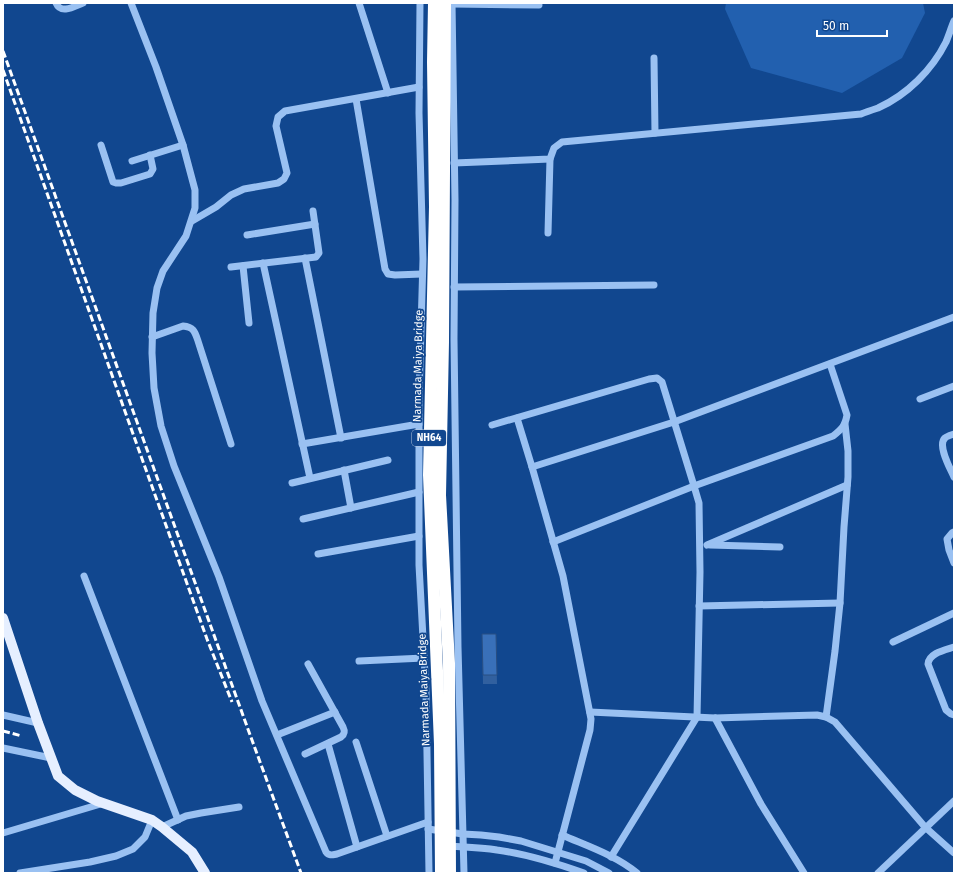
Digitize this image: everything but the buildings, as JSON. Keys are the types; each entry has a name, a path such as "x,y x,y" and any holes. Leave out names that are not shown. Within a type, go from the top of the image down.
{"highway":[{"name":"Narmada Maiya Bridge","path":"434,3 433,62 435,206 429,475 440,744 441,873"},
{"name":"NH64","path":"450,3 440,495 450,663 450,873"}],"main road":[{"path":"3,618 38,723 58,776 75,790 104,803 152,820 162,826 192,852 205,873"}],"street":[{"path":"56,3 61,9 65,9 83,3"},
{"path":"131,3 156,67 183,145 195,190 195,208 192,221 186,236 163,271 153,312 152,353 154,388 161,426 174,466 219,576 262,700 326,852 333,855 388,836 428,825 463,834 499,837 522,841 586,861 609,873"},
{"path":"359,3 388,93"},
{"name":"NH64","path":"420,3 419,112 422,274 419,565 426,693 429,873"},
{"path":"464,873 458,647 454,339 454,163 450,3 539,5"},
{"path":"548,233 550,159 554,148 562,142 861,114 878,108 891,101 919,80 935,60 946,41 954,21"},
{"path":"654,58 655,133"},
{"path":"192,221 216,207 231,195 244,189 278,183 284,179 287,173 276,126 278,117 285,112 419,87"},
{"path":"356,98 385,269 388,274 395,275 422,274"},
{"path":"101,145 113,182 116,183 121,183 150,174 153,169 150,155"},
{"path":"132,161 183,145"},
{"path":"454,163 550,159"},
{"path":"231,267 316,257 319,253 313,211"},
{"path":"247,235 315,224"},
{"path":"305,258 340,438"},
{"path":"263,263 310,478"},
{"path":"243,266 249,323"},
{"path":"454,287 654,285"},
{"path":"532,467 674,422 954,317"},
{"path":"152,337 184,326 193,329 231,444"},
{"path":"553,542 694,486 833,436 841,430 847,415 830,364"},
{"path":"492,425 649,379 657,378 662,382 694,486 698,503 703,545 697,717 611,857"},
{"path":"920,399 954,386"},
{"path":"517,418 563,576 591,719 590,730 555,863"},
{"path":"826,717 836,651 840,604 848,451 845,423"},
{"path":"302,444 420,424"},
{"path":"954,434 945,437 942,442 942,449 954,476"},
{"path":"292,483 388,460"},
{"path":"344,470 351,508"},
{"path":"703,545 847,485"},
{"path":"303,519 419,492"},
{"path":"954,532 947,539 954,563"},
{"path":"318,554 419,536"},
{"path":"703,545 780,547"},
{"path":"84,576 178,820"},
{"path":"700,606 840,604"},
{"path":"893,642 954,613"},
{"path":"954,647 934,654 928,660 928,664 946,710 954,715"},
{"path":"359,662 424,658"},
{"path":"305,754 342,738 345,731 308,664"},
{"path":"277,735 335,712"},
{"path":"590,712 715,718 817,715 826,717 835,722 925,827 954,853"},
{"path":"3,715 38,723"},
{"path":"715,718 761,804 804,873"},
{"path":"356,742 388,836"},
{"path":"328,744 357,847"},
{"path":"3,748 51,758"},
{"path":"878,873 954,801"},
{"path":"3,833 104,803"},
{"path":"162,826 186,816 239,807"},
{"path":"20,873 90,862 116,856 133,849 145,837 152,820"},
{"path":"562,835 611,857 628,866 637,873"},
{"path":"429,844 497,850 555,863 584,873"}],"shaded area":[{"path":"726,3 923,3 925,13 902,58 842,93 751,68 725,9"}],"railway":[{"path":"3,51 301,873"},
{"path":"3,70 207,639 232,702"},
{"path":"3,731 22,736"}]}
